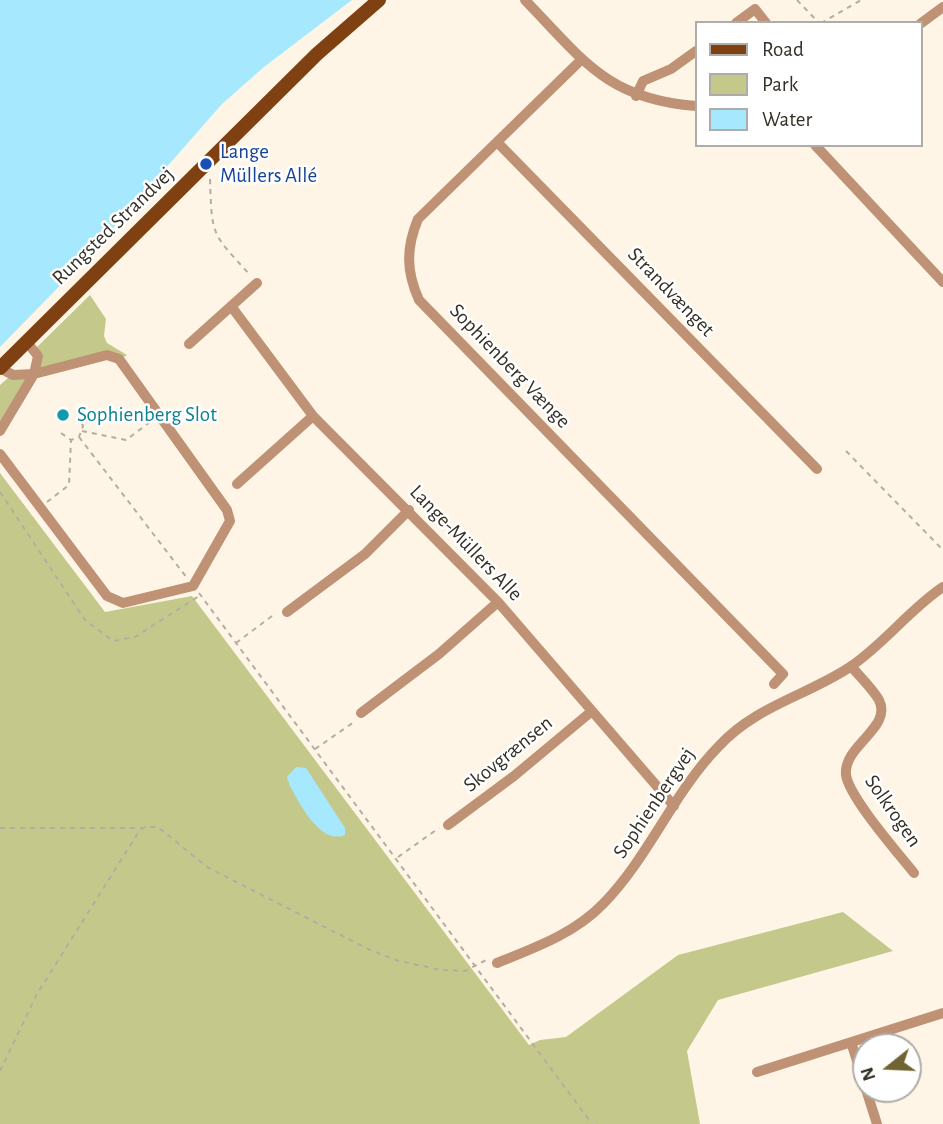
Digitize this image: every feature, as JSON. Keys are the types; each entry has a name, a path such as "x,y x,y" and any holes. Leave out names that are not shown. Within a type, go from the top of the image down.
{"main road":[{"name":"Rungsted Strandvej","path":"0,368 317,54 379,0"}],"street":[{"path":"525,0 582,59 610,83 636,96 667,104 694,106"},
{"path":"922,23 943,7"},
{"path":"739,21 755,9 764,21"},
{"path":"636,96 643,80 671,69 694,52"},
{"name":"Sophienberg Vænge","path":"582,59 418,219 410,237 407,260 410,281 419,300 783,674 774,684"},
{"name":"Strandvænget","path":"497,142 817,469"},
{"path":"817,147 943,282"},
{"path":"190,344 257,283"},
{"name":"Lange-Müllers Alle","path":"232,306 313,416 498,602 674,806"},
{"path":"0,431 34,374 38,356 26,341"},
{"path":"0,368 16,376 107,355 119,359 227,510 230,522 193,586 123,603 107,596 0,454"},
{"path":"237,484 313,416"},
{"path":"287,612 365,554 409,510"},
{"name":"Sophienbergvej","path":"497,963 540,946 573,928 601,906 627,877 699,767 746,721 851,666 943,587"},
{"path":"360,713 439,654 498,602"},
{"name":"Solkrogen","path":"851,666 878,698 881,714 878,723 851,752 846,763 849,786 914,873"},
{"name":"Skovgrænsen","path":"448,825 514,776 592,710"},
{"path":"757,1072 943,1013"},
{"path":"851,1042 877,1124"}],"path":[{"path":"797,0 818,21"},
{"path":"824,21 861,0"},
{"path":"206,164 210,175 211,227 216,237 257,283"},
{"path":"82,431 126,440 160,415"},
{"path":"71,440 79,437 82,431 80,419"},
{"path":"61,433 71,440"},
{"path":"79,437 397,858 592,1124"},
{"path":"40,508 69,485 71,440"},
{"path":"846,451 943,550"},
{"path":"235,643 280,610 287,612"},
{"path":"315,750 359,718 360,713"},
{"path":"397,858 448,825"},
{"path":"0,1071 37,994 138,833 145,827"},
{"path":"0,828 100,830 158,827 207,867 370,950 399,961 441,970 465,971 476,968"}],"green space":[{"path":"90,295 106,319 104,336 107,343 127,355 121,359 116,354 40,369 37,347"},
{"path":"8,378 26,379 0,422 0,385"},
{"path":"0,473 105,612 192,596 529,1045 540,1040 566,1037 678,955 843,912 893,951 718,1000 687,1051 700,1124 0,1124"}],"water":[{"path":"0,0 352,0 264,67 222,104 85,260 0,347"},
{"path":"296,767 306,768 345,828 345,835 336,837 327,834 319,829 305,812 287,777"}],"place":[{"name":"Lange Müllers Allé","path":"206,164"},
{"name":"Sophienberg Slot","path":"63,415"}]}
